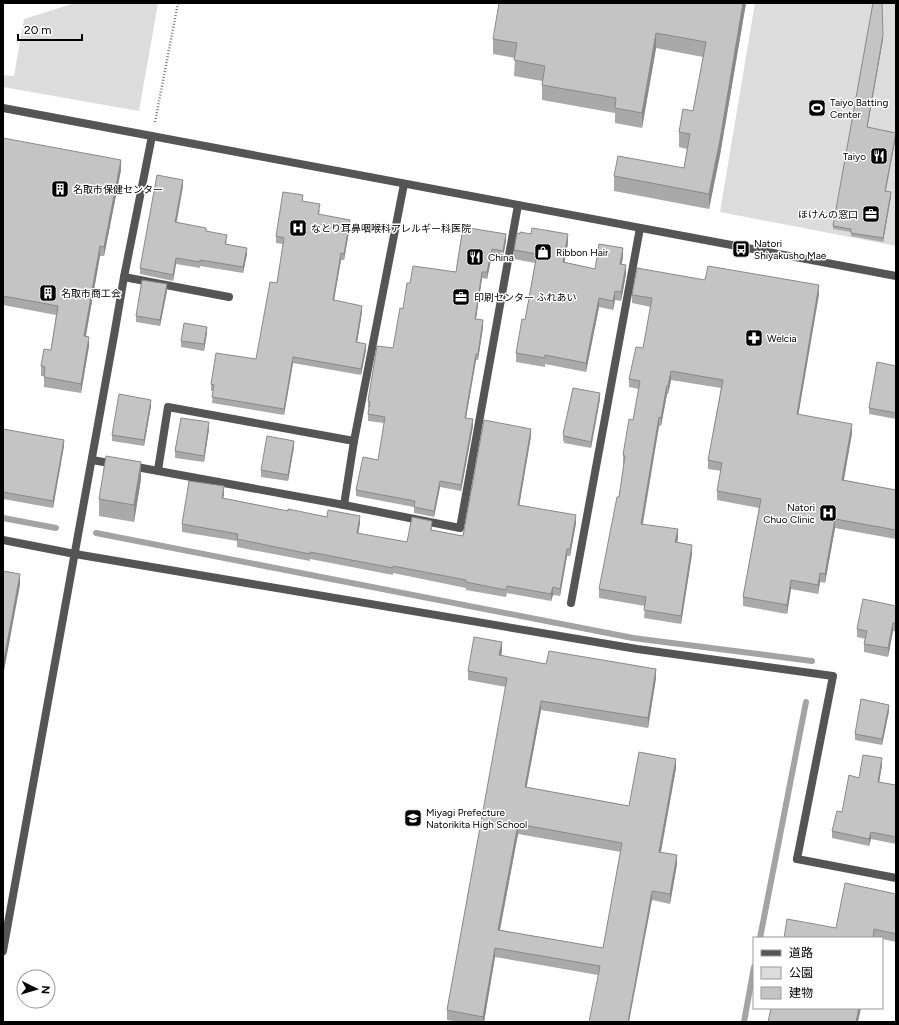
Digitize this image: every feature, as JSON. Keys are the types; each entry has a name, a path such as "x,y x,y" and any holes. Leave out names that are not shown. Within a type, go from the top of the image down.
{"street":[{"path":"3,108 896,276"},
{"path":"3,951 124,277 152,136"},
{"path":"344,505 354,441 404,184"},
{"path":"92,460 158,470 460,528 518,205"},
{"path":"571,603 640,228"},
{"path":"124,277 229,297"},
{"path":"158,470 168,407 354,441"},
{"path":"3,540 74,554 637,649 832,676 797,859 896,878"}],"path":[{"path":"152,136 178,3"}],"green space":[{"path":"75,3 158,3 139,111 3,87 3,75 14,76 24,19"},
{"name":"Taiyo Batting Center","path":"755,3 896,3 896,246 720,212"}],"building":[{"path":"499,3 743,3 720,140 709,194 614,176 618,156 684,168 690,134 679,132 683,109 693,111 706,42 656,33 642,113 615,108 616,98 542,85 545,66 514,60 517,43 493,39"},
{"path":"873,3 882,3 883,35 867,127 896,133 885,191 891,192 883,238 851,233 851,229 833,226"},
{"path":"3,138 121,160 104,247 100,246 84,336 89,337 81,384 44,377 45,367 41,366 44,349 51,350 58,306 3,296"},
{"path":"157,175 183,180 175,222 206,228 206,231 227,235 225,244 247,248 243,267 200,260 200,262 176,258 173,275 140,268"},
{"path":"283,192 303,195 302,201 320,204 318,214 350,220 344,254 341,253 333,300 362,306 356,342 366,344 361,369 293,357 284,409 212,397 214,385 211,384 216,353 256,359 270,282 277,283 284,238 276,236"},
{"path":"463,227 506,234 503,251 492,249 487,272 482,272 475,319 483,320 478,354 476,354 465,418 473,419 461,485 440,481 434,511 414,507 415,501 356,490 363,457 378,460 385,417 368,414 370,402 368,401 377,346 393,348 400,308 403,309 407,283 410,283 413,266 456,272"},
{"path":"532,228 568,234 563,262 595,269 599,244 623,248 620,264 626,265 621,292 615,291 613,301 599,298 586,363 545,355 545,358 516,353 522,319 525,320 537,254 514,250 517,233 520,234 520,232 531,234"},
{"path":"708,266 819,285 797,414 852,424 842,480 896,490 896,530 835,519 825,574 820,573 818,585 791,580 787,605 743,597 761,499 717,491 722,463 708,460 723,380 671,371 661,418 659,417 641,524 678,529 675,542 692,545 681,616 644,610 646,597 599,589 617,497 619,497 625,456 623,455 629,419 633,420 640,381 629,379 636,347 643,348 652,298 632,295 637,268 705,280"},
{"path":"142,280 167,284 160,320 136,316"},
{"path":"184,323 207,327 204,344 181,341"},
{"path":"877,362 896,366 896,413 869,408"},
{"path":"573,388 600,393 591,442 564,436 563,434"},
{"path":"119,394 151,400 144,440 112,435"},
{"path":"181,418 209,422 204,456 175,451"},
{"path":"484,420 531,429 518,505 576,515 570,549 567,549 560,589 553,587 551,594 507,586 506,590 466,582 466,580 393,566 393,568 310,552 310,554 237,539 238,534 182,524 189,481 224,486 222,498 327,517 328,510 360,516 357,533 407,542 412,517 432,521 431,530 463,536"},
{"path":"3,429 64,440 53,501 3,492"},
{"path":"267,436 294,441 288,475 261,470"},
{"path":"106,456 141,462 134,505 99,499"},
{"path":"3,571 20,574 3,665"},
{"path":"863,599 896,606 896,623 893,623 888,648 864,644 867,631 857,629"},
{"path":"474,637 502,642 499,655 546,664 549,651 656,669 648,718 541,701 525,787 629,806 639,752 676,759 659,852 677,855 670,894 652,891 628,1022 589,1022 600,966 495,948 483,1017 447,1010 507,678 468,671","holes":["518,824 622,843 603,948 498,930"]},
{"path":"861,699 889,705 882,739 855,734"},
{"path":"863,755 882,758 878,782 896,785 896,837 871,832 869,839 832,831 837,811 842,812 849,775 859,778"},
{"path":"845,883 896,894 896,934 874,929 873,937 784,937 787,919 836,928"},
{"path":"771,1009 859,1009 856,1022 768,1022"}],"waterway":[{"path":"3,518 56,528"},
{"path":"96,533 633,638 812,661"},
{"path":"760,937 806,702"},
{"path":"744,1022 753,972"}],"place":[{"name":"Taiyo Batting Center","path":"817,108"},
{"name":"Taiyo","path":"879,156"},
{"name":"名取市保健センター","path":"60,189"},
{"name":"ほけんの窓口","path":"871,214"},
{"name":"なとり耳鼻咽喉科アレルギー科医院","path":"298,228"},
{"name":"Natori Shiyakusho Mae","path":"741,249"},
{"name":"Ribbon Hair","path":"543,252"},
{"name":"China","path":"475,257"},
{"name":"名取市商工会","path":"48,293"},
{"name":"印刷センター ふれあい","path":"461,297"},
{"name":"Welcia","path":"754,338"},
{"name":"Natori Chuo Clinic","path":"828,513"},
{"name":"Miyagi Prefecture Natorikita High School","path":"413,818"}]}
